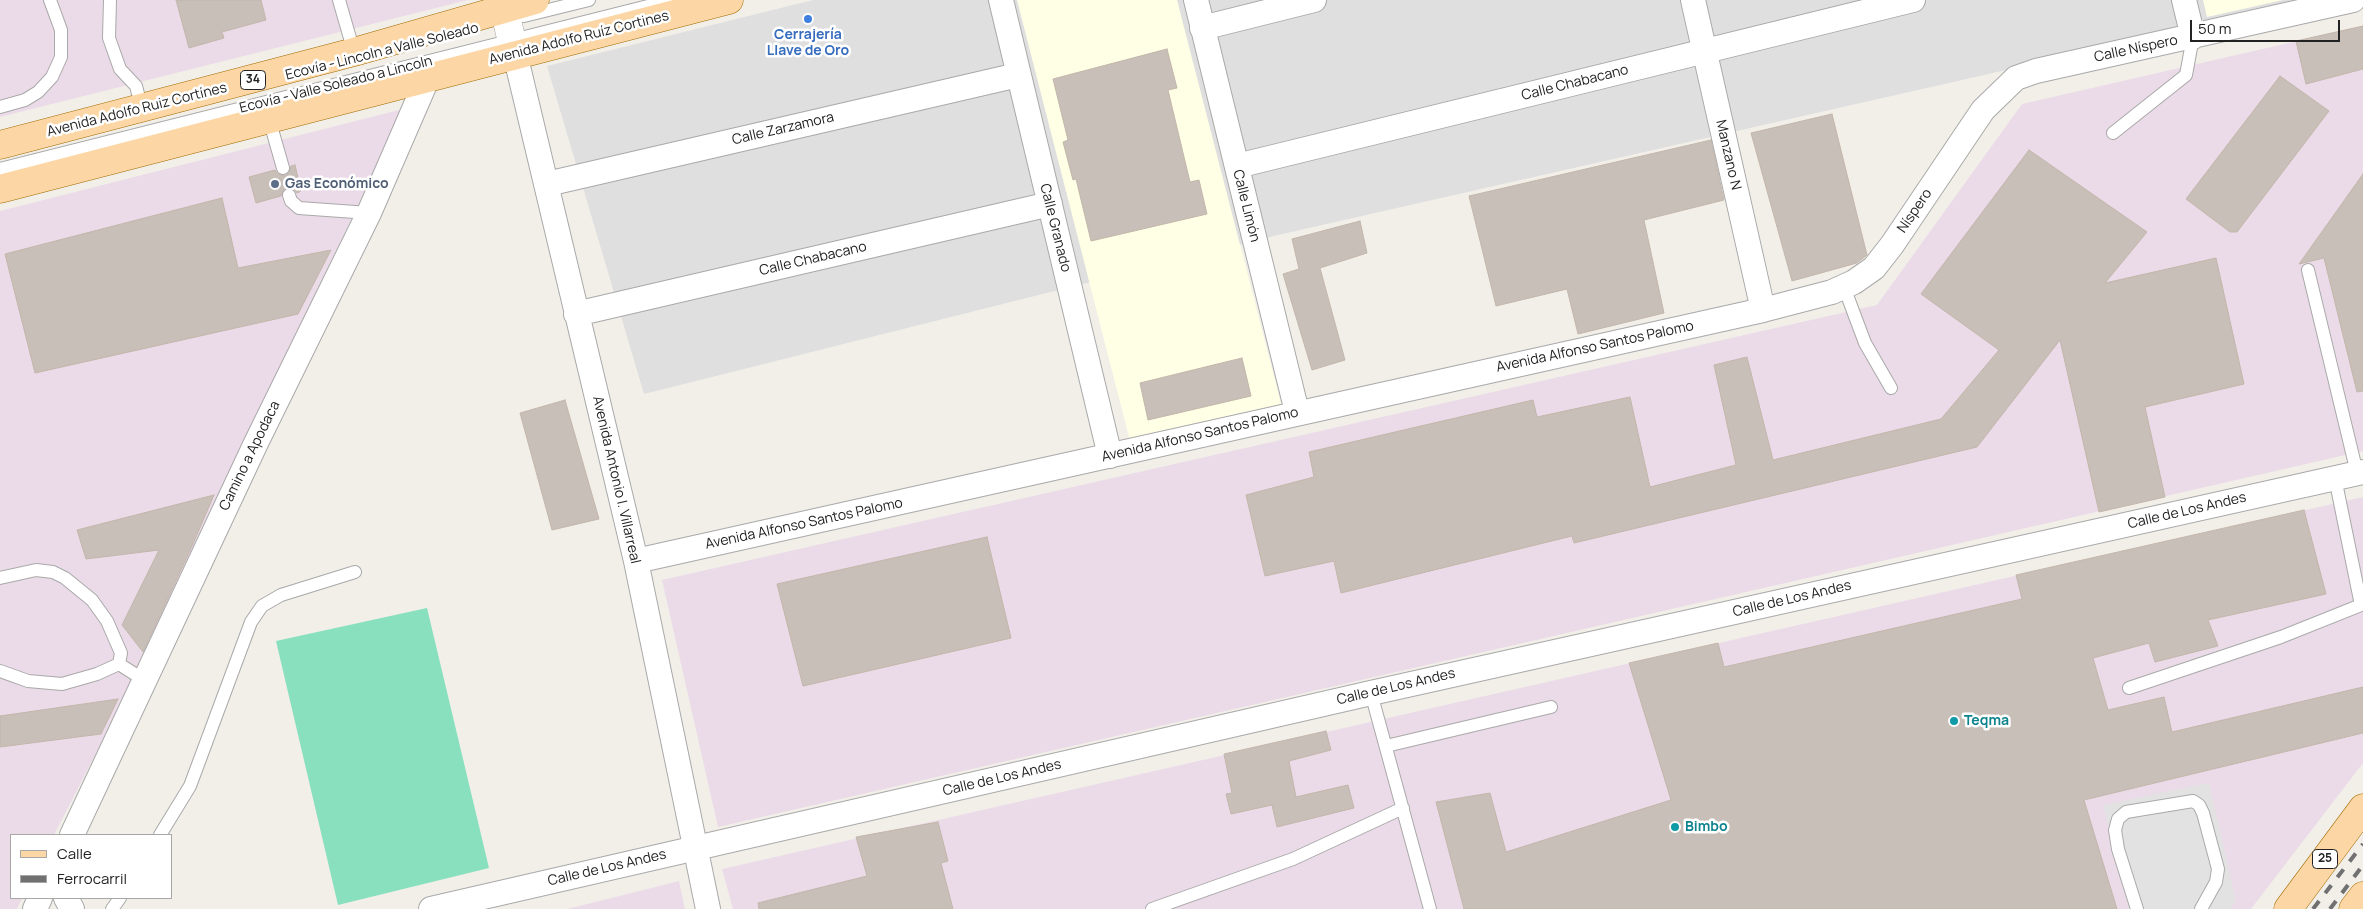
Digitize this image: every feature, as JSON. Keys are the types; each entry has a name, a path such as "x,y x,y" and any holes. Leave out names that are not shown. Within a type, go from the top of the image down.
{"main road":[{"name":"Avenida Adolfo Ruíz Cortines","path":"428,77 508,25 535,0"},
{"name":"Avenida Adolfo Ruíz Cortines","path":"508,25 729,0"},
{"name":"Avenida Adolfo Ruiz Cortínes","path":"0,146 354,52 508,25"},
{"name":"34","path":"0,189 428,77"},
{"name":"25","path":"2288,909 2363,808"},
{"path":"2353,909 2363,896"}],"street":[{"name":"Calle Granado","path":"1001,0 1110,456"},
{"name":"Calle Limón","path":"1196,0 1297,412"},
{"path":"1202,28 1314,0"},
{"name":"Manzano N","path":"1693,0 1764,310"},
{"name":"Calle Chabacano","path":"1237,166 1913,0"},
{"path":"2184,0 2193,37"},
{"name":"Calle Níspero","path":"2036,71 2353,0"},
{"name":"Avenida Antonio I. Villarreal","path":"508,25 636,561 708,909"},
{"name":"Níspero","path":"1764,310 1832,292 1854,282 1874,268 1892,245 1983,110 2016,78 2036,71"},
{"name":"Calle Zarzamora","path":"547,184 1018,75"},
{"name":"Camino a Apodaca","path":"72,834 256,443 369,213 428,77"},
{"name":"Calle Chabacano","path":"576,314 1050,204"},
{"name":"Avenida Alfonso Santos Palomo","path":"636,561 1110,456 1297,412 1764,310"},
{"name":"Calle de Los Andes","path":"431,909 1371,693 2352,475"}],"lane":[{"path":"0,107 25,100 38,92 52,76 61,57 61,30 50,0"},
{"path":"110,0 109,38 120,69 136,86 142,109"},
{"path":"339,0 354,52"},
{"name":"Ecovía - Lincoln a Valle Soleado","path":"0,146 508,25 589,0"},
{"name":"Ecovía - Valle Soleado a Lincoln","path":"0,169 508,25 672,0"},
{"path":"2112,133 2186,74 2193,37"},
{"path":"269,119 282,168"},
{"path":"289,194 291,201 299,208 369,213"},
{"path":"2129,688 2281,637 2362,605 2352,475 2308,270"},
{"path":"1844,287 1865,343 1891,388"},
{"path":"0,578 36,570 53,572 64,578 92,600 107,621 121,653 119,664"},
{"path":"161,834 190,786 251,622 262,606 281,595 355,572"},
{"path":"119,664 144,680"},
{"path":"0,671 28,681 62,684 97,674 119,664"},
{"path":"1371,693 1430,909"},
{"path":"1386,746 1551,707"},
{"path":"2137,909 2118,849 2115,830 2118,819 2126,812 2193,801 2199,805 2203,813 2218,869 2216,882 2201,909"},
{"path":"1152,909 1293,859 1403,808"}],"shaded area":[{"path":"0,0 468,0 0,117"},
{"path":"813,0 2315,0 1278,235 644,394 547,66"},
{"path":"1017,0 1177,0 1281,404 1130,441"},
{"path":"2203,0 2283,0 2207,17"},
{"path":"2363,26 2363,451 718,827 662,580 1877,305 2022,104"},
{"path":"403,109 146,656 55,834 10,834 10,899 22,899 17,909 0,909 0,211"},
{"path":"2363,497 2363,763 2251,909 733,909 722,869"},
{"path":"2209,783 2236,901 2230,909 2129,909 2103,805"},
{"path":"679,881 685,909 567,909"}],"green space":[{"path":"427,608 489,868 338,905 276,641"}],"building":[{"path":"176,0 261,0 266,20 222,32 224,38 189,48"},
{"path":"2363,26 2363,69 2306,84 2296,41"},
{"path":"1167,49 1177,88 1168,90 1190,182 1199,180 1207,214 1091,241 1076,179 1073,180 1063,142 1068,140 1053,79"},
{"path":"2280,76 2329,111 2237,232 2230,232 2186,199"},
{"path":"1832,114 1867,255 1857,263 1792,281 1751,133"},
{"path":"1711,140 1724,200 1644,220 1664,313 1578,334 1567,289 1496,306 1469,196"},
{"path":"2029,150 2147,232 2105,283 2216,258 2244,384 2145,407 2165,497 2099,512 2060,340 1977,447 1574,543 1572,536 1341,593 1334,561 1265,576 1246,495 1314,477 1309,452 1533,400 1537,417 1630,397 1650,487 1736,465 1714,365 1747,357 1773,460 1941,419 1999,350 1921,294"},
{"name":"Gas Económico","path":"295,165 301,191 297,193 294,189 287,187 283,190 281,196 256,203 249,177 275,170 278,174 285,176 289,173 291,166"},
{"path":"2363,174 2363,391 2357,392 2324,258 2299,264"},
{"path":"222,198 238,268 331,250 298,314 35,373 5,254"},
{"path":"1360,221 1367,253 1320,268 1345,360 1312,370 1283,274 1299,269 1292,239"},
{"path":"1242,358 1251,396 1148,420 1140,383"},
{"path":"565,400 599,519 552,530 520,413"},
{"path":"214,495 143,652 122,625 159,550 86,559 77,530"},
{"path":"2304,510 2326,594 2208,620 2218,646 2155,662 2149,643 2093,658 2108,710 2164,697 2172,732 2363,687 2363,733 2084,800 2117,909 1464,909 1436,802 1490,793 1506,852 1671,800 1629,663 1718,643 1724,667 2022,599 2016,575"},
{"path":"987,537 1011,638 803,686 777,584"},
{"path":"118,699 101,734 0,747 0,716"},
{"path":"1326,731 1331,750 1289,761 1296,797 1348,785 1354,808 1277,827 1272,805 1231,814 1226,794 1232,793 1224,754"},
{"path":"938,822 948,861 941,863 953,909 759,909 758,903 867,876 856,837"}],"railway":[{"path":"2313,909 2363,844"},
{"path":"2330,909 2363,865"}],"place":[{"name":"Cerrajería Llave de Oro","path":"808,19"},
{"name":"Gas Económico","path":"275,184"},
{"name":"Teqma","path":"1954,721"},
{"name":"Bimbo","path":"1675,827"}]}
